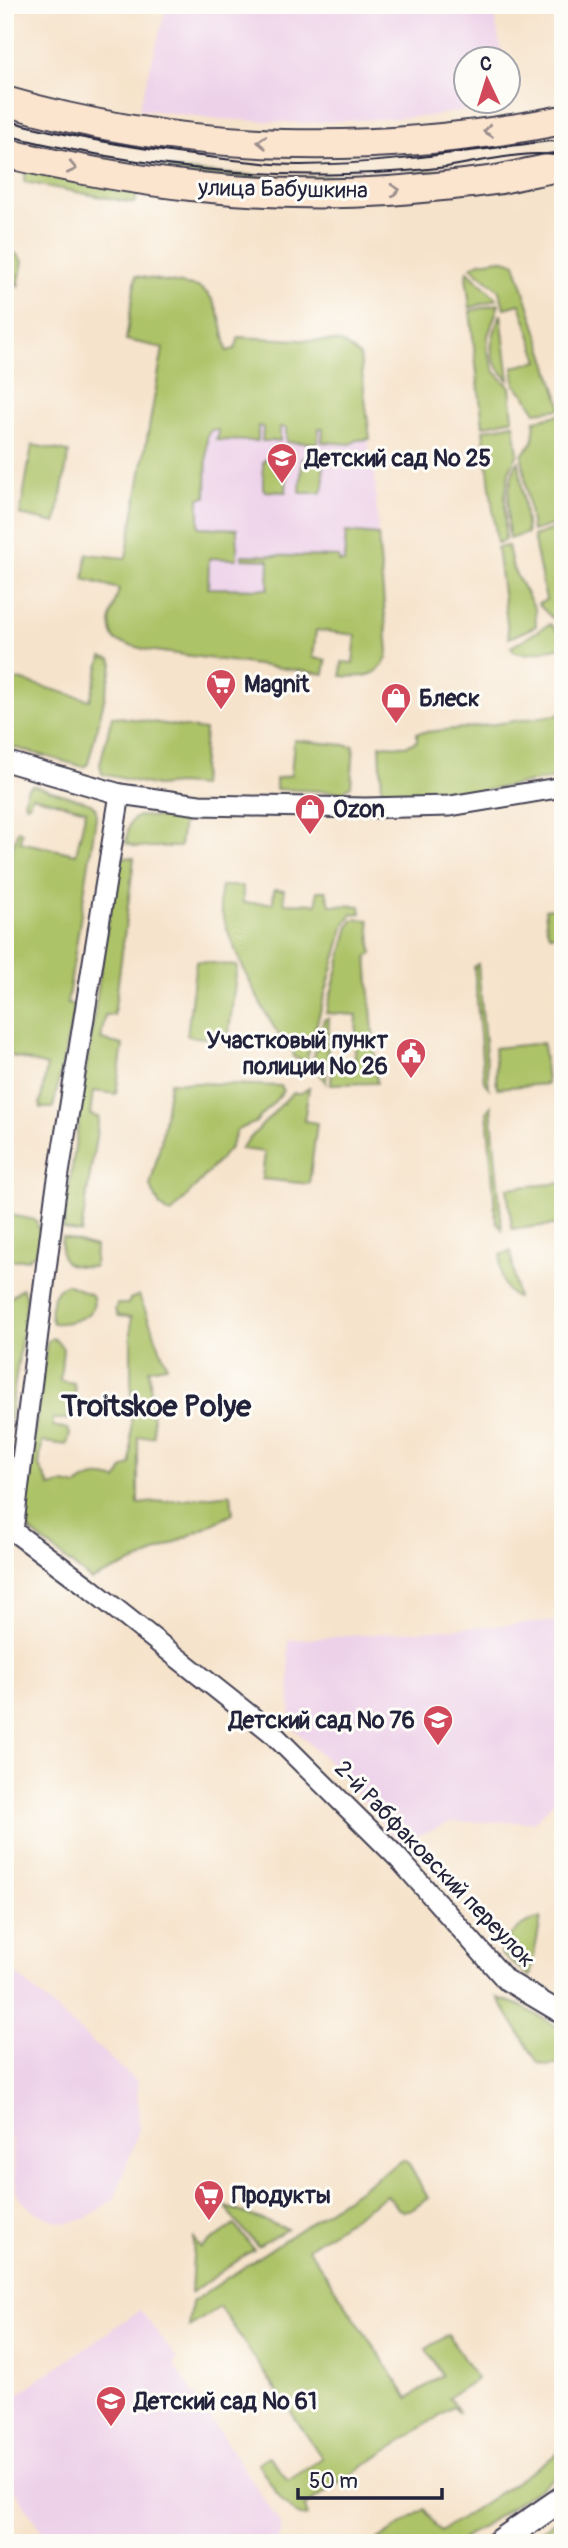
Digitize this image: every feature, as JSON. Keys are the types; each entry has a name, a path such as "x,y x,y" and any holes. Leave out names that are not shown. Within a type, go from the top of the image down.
{"main road":[{"name":"улица Бабушкина","path":"5,101 80,120 187,138 257,143 385,142 563,120"},
{"name":"улица Бабушкина","path":"5,153 108,176 176,186 294,194 376,192 446,186 563,167"}],"street":[{"path":"5,761 121,794 199,805 365,808 450,806 563,787"},
{"name":"2-й Рабфаковский переулок","path":"121,794 55,1198 13,1531 271,1732 398,1858 506,1980 563,2014"},
{"path":"498,2543 563,2498"}],"shaded area":[{"path":"167,5 492,5 500,46 452,46 452,113 305,123 220,119 139,109"},
{"name":"Детский сад № 25","path":"196,352 359,356 370,457 374,459 382,602 179,613"},
{"name":"Детский сад № 76","path":"563,1621 563,1792 534,1822 451,1822 400,1843 334,1767 291,1726 288,1640"},
{"path":"5,1964 137,2082 139,2129 115,2198 85,2219 65,2223 48,2218 32,2210 20,2199 16,2190 11,2138 5,2133"},
{"name":"Детский сад № 61","path":"140,2310 177,2359 174,2364 280,2523 282,2532 276,2543 50,2543 5,2476 5,2403"}],"green space":[{"path":"32,143 129,162 254,176 360,176 440,171 437,177 369,182 170,175 30,146"},
{"path":"26,170 138,194 134,203 24,182"},
{"path":"5,249 18,255 23,261 18,286 5,257"},
{"path":"500,259 515,263 562,409 536,412 515,385 513,367 539,361 520,304 505,308 498,289 471,267 480,262"},
{"path":"468,271 497,299 470,308 466,276"},
{"path":"136,276 198,287 206,292 219,315 227,351 235,349 239,337 341,342 360,356 370,439 357,440 351,444 322,442 323,428 319,428 318,443 286,442 286,428 280,427 280,441 262,441 263,427 258,426 258,441 216,440 218,430 211,430 207,436 206,497 199,498 199,527 237,529 237,559 209,558 208,588 268,589 269,560 242,559 242,555 339,557 339,562 344,562 346,532 378,535 388,651 386,660 377,671 357,677 341,676 342,662 353,663 356,635 316,630 313,658 326,660 324,674 147,650 116,641 110,622 119,589 84,579 87,554 126,558 163,348 126,340"},
{"path":"499,304 488,336 487,349 495,372 510,387 513,419 483,426 470,311"},
{"path":"501,314 509,380 496,364 491,349"},
{"path":"563,414 563,522 532,531 522,455 533,441 535,420"},
{"path":"514,424 518,453 509,472 505,498 505,540 497,543 483,430"},
{"path":"32,445 69,452 56,523 20,515"},
{"path":"268,457 288,458 286,492 265,491 263,488 263,462"},
{"path":"302,458 319,458 323,461 324,488 320,493 300,493"},
{"path":"519,461 527,533 509,539 510,488"},
{"path":"563,526 563,612 552,618 538,604 546,600 533,536"},
{"path":"508,546 513,569 535,609 536,626 509,638 497,548"},
{"path":"550,624 563,637 563,647 526,654 515,652 511,647"},
{"path":"102,657 111,659 113,664 88,764 84,767 5,745 5,676 90,700"},
{"path":"563,714 563,777 469,793 382,793 380,745 406,746 417,741 417,733"},
{"path":"112,716 205,730 201,786 157,786 102,774 100,764"},
{"path":"294,740 354,746 351,786 342,792 276,789 276,779 291,775"},
{"path":"32,785 91,803 96,809 67,1004 75,1006 53,1108 41,1108 40,1104 47,1066 5,1054 5,874 18,830 22,832 20,842 76,854 86,810 32,796 26,805 24,802 27,789"},
{"path":"139,816 183,819 180,847 136,847 126,843 130,823"},
{"path":"117,857 134,858 114,1015 105,1015 101,1040 123,1045 116,1094 93,1091 90,1115 99,1117 81,1233 63,1229"},
{"path":"221,886 243,886 243,903 273,903 274,889 284,890 284,903 317,904 317,891 326,891 330,905 360,906 361,913 352,914 345,924 306,1061 293,1057 294,1052 274,1027 251,985 220,907"},
{"path":"563,907 563,933 551,935 547,929 545,909"},
{"path":"354,919 369,920 372,954 367,957 377,1083 331,1084 332,1069 354,1070 357,1015 326,1013 349,926"},
{"path":"196,961 237,966 228,1041 187,1036"},
{"path":"478,964 489,1088 484,1082 474,967"},
{"path":"329,1018 326,1083 312,1063 324,1019"},
{"path":"543,1043 547,1084 497,1088 494,1048"},
{"path":"170,1082 281,1086 284,1091 255,1123 237,1130 230,1148 171,1214 160,1206 150,1186 161,1142"},
{"path":"309,1088 304,1121 317,1123 309,1184 262,1179 265,1152 240,1149 292,1093 301,1093"},
{"path":"491,1106 502,1229 496,1221 487,1111"},
{"path":"563,1183 563,1224 512,1229 507,1188"},
{"path":"5,1214 36,1220 40,1233 38,1251 28,1259 5,1261"},
{"path":"62,1237 95,1247 94,1267 67,1263 62,1254"},
{"path":"511,1251 517,1298 507,1291 501,1274 501,1255"},
{"path":"67,1284 92,1295 92,1309 82,1318 53,1323 52,1300 58,1290"},
{"path":"22,1288 27,1299 7,1439 5,1302"},
{"path":"139,1295 167,1366 149,1369 154,1436 138,1437 138,1504 231,1494 233,1514 144,1558 91,1580 22,1524 47,1342 52,1338 59,1342 63,1349 60,1381 74,1383 75,1393 70,1419 53,1419 53,1426 67,1429 70,1434 67,1445 42,1442 39,1466 50,1487 65,1483 77,1486 96,1477 117,1480 123,1469 131,1464 131,1317 118,1316 115,1310 117,1304 128,1304 130,1299"},
{"path":"541,1918 530,1977 501,1954 510,1936 528,1923"},
{"path":"498,1998 521,2006 563,2030 563,2062 548,2066 538,2063"},
{"path":"403,2160 408,2163 428,2198 413,2209 403,2211 397,2208 387,2195 308,2248 408,2398 442,2375 426,2349 448,2335 477,2379 449,2397 459,2413 452,2407 305,2506 308,2516 301,2516 286,2506 258,2463 268,2456 288,2481 322,2458 220,2307 189,2327 192,2302"},
{"path":"227,2207 287,2229 258,2246 235,2221"},
{"path":"234,2225 254,2249 191,2293 194,2238 201,2248"},
{"path":"563,2450 563,2472 457,2543 374,2543 424,2509 441,2532"},
{"path":"563,2516 563,2526 538,2543 523,2543"}],"tram line":[{"path":"5,120 126,146 288,165 364,162 551,141 563,143"},
{"path":"5,135 90,153 175,166 304,175 447,167 522,155 563,157"}],"place":[{"name":"Детский сад № 25","path":"282,485"},
{"name":"Magnit","path":"221,711"},
{"name":"Блеск","path":"396,725"},
{"name":"Ozon","path":"310,836"},
{"name":"Участковый пункт полиции № 26","path":"411,1080"},
{"name":"Детский сад № 76","path":"438,1747"},
{"name":"Продукты","path":"209,2222"},
{"name":"Детский сад № 61","path":"111,2428"}],"district":[{"name":"Troitskoe Polye","path":"156,1406"}]}
